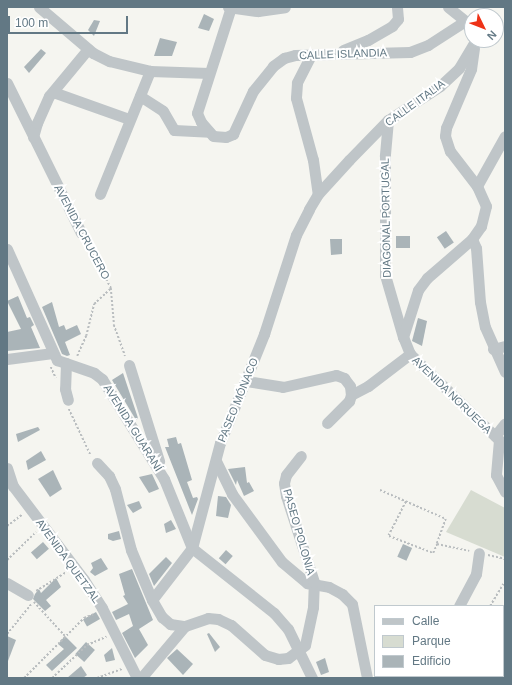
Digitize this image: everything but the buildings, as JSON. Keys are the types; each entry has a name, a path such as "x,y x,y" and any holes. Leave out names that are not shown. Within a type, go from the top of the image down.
{"street":[{"path":"39,7 88,48 109,61 150,71 210,73"},
{"path":"228,7 258,11 285,7"},
{"path":"209,132 198,113 231,7"},
{"path":"331,55 368,40 392,26 398,19 397,7"},
{"path":"448,7 464,20"},
{"name":"CALLE ISLANDIA","path":"209,132 213,136 226,137 234,134 253,91 273,66 295,55 410,52 428,45 464,22"},
{"path":"33,137 37,123 52,92 88,48"},
{"name":"CALLE ITALIA","path":"318,194 388,120 440,86 459,68 468,48"},
{"path":"351,394 368,386 410,354 403,337 409,313 421,284 472,239 481,226 486,206 478,186 450,151 445,136 446,128 471,69 472,48"},
{"path":"311,55 297,83 296,98 313,160 318,194"},
{"path":"100,194 150,71"},
{"name":"AVENIDA CRUCERO","path":"7,83 81,233"},
{"path":"52,92 130,119"},
{"path":"140,96 163,111 174,130 209,132"},
{"name":"DIAGONAL PORTUGAL","path":"388,120 385,156 385,275 403,337"},
{"path":"478,186 505,136"},
{"name":"PASEO MÓNACO","path":"152,600 192,548 220,443 246,382 296,235 318,194"},
{"path":"472,239 476,248 480,302 493,349 505,372"},
{"name":"AVENIDA GUARANÍ","path":"7,249 57,360 70,364 102,379 164,479 192,548"},
{"path":"493,349 505,346"},
{"path":"7,359 54,353"},
{"name":"AVENIDA NORUEGA","path":"410,354 447,387 495,436"},
{"path":"68,400 65,389 70,364"},
{"path":"129,365 164,479"},
{"path":"246,382 283,387 336,375 347,382 351,394 349,401 327,423"},
{"path":"505,423 495,436 499,440 500,445 496,475 505,492"},
{"name":"PASEO POLONIA","path":"298,652 305,645 314,607 314,582 286,496 284,483 286,475 301,456"},
{"path":"216,461 232,494 253,521 268,546 297,576 307,583 314,582 342,594 352,604 367,678"},
{"path":"97,463 109,476 115,488 130,550 152,600 162,617 170,624 185,626 208,618 218,619 231,625 265,655 278,659 288,658 298,652"},
{"name":"AVENIDA QUETZAL","path":"7,468 10,487 29,508 74,567 102,609 137,678"},
{"path":"192,548 274,613 288,628 298,652 312,678"},
{"path":"460,605 476,574 479,553"},
{"path":"7,583 28,596"},
{"path":"141,678 185,626"}],"path":[{"name":"AVENIDA CRUCERO","path":"81,233 111,288 114,325 129,365"},
{"path":"70,364 86,336 94,304 111,288"},
{"path":"380,490 446,519 433,553 389,536 406,502"},
{"path":"7,526 29,508"},
{"path":"7,560 42,527"},
{"path":"436,544 505,559"},
{"path":"28,596 74,567"},
{"path":"491,605 505,581"},
{"path":"7,634 33,601 65,636"},
{"path":"24,678 84,618 102,609"},
{"path":"52,678 87,646 115,633"},
{"path":"97,678 131,666"}],"green space":[{"path":"471,490 505,508 505,557 446,532"}]}
